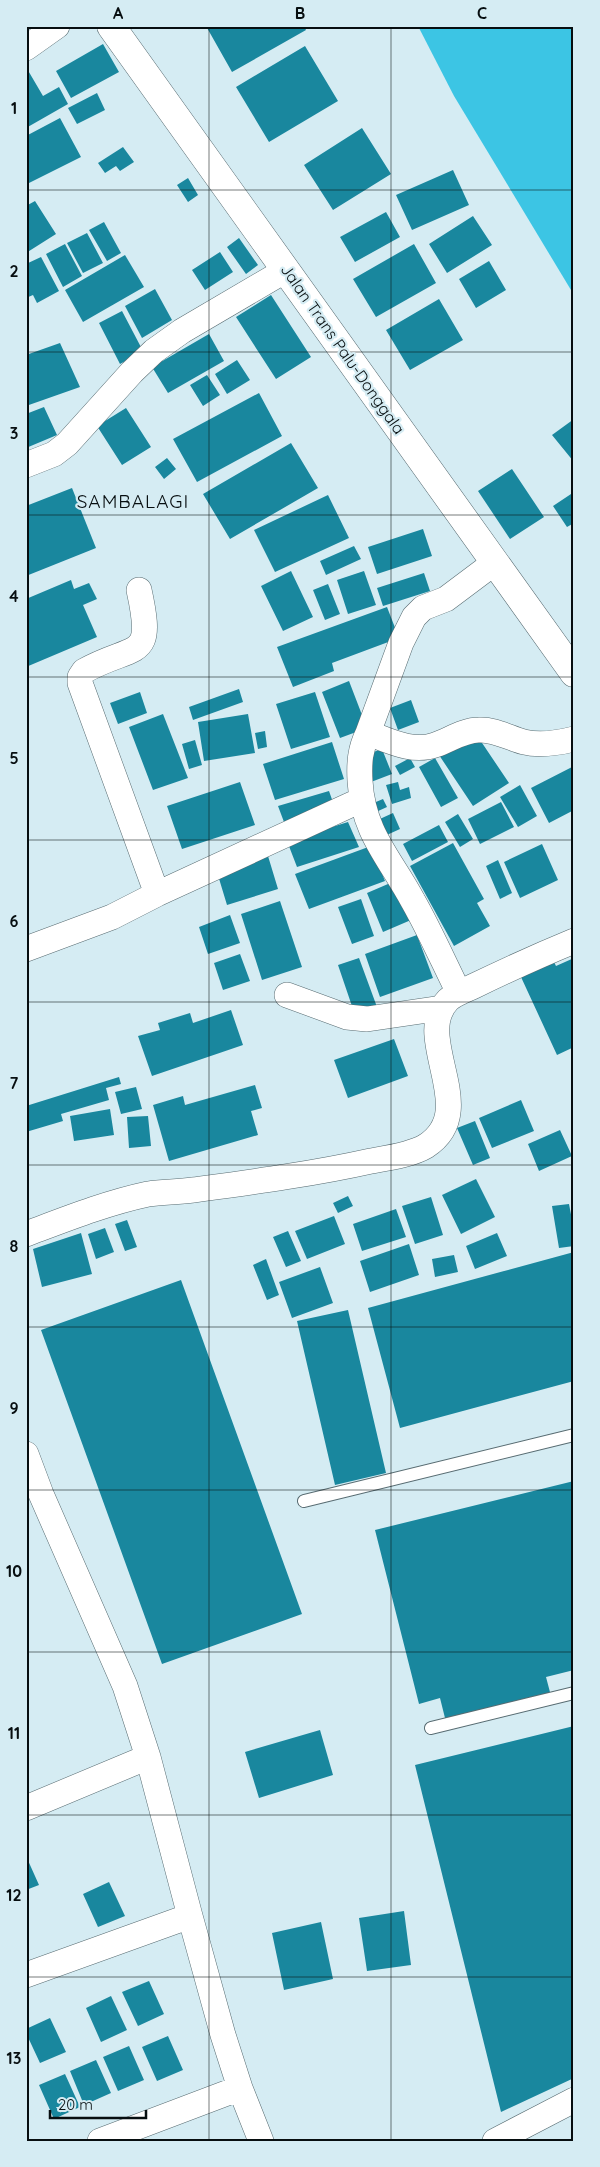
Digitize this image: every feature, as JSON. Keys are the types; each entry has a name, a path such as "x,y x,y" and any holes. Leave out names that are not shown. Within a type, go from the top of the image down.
{"highway":[{"name":"Jalan Trans Palu-Donggala","path":"110,26 574,673"}],"street":[{"path":"26,48 57,26"},
{"path":"26,465 54,454 67,444 132,372 154,351 182,331 286,270"},
{"path":"451,1001 402,881 375,840 364,814 361,800 359,765 362,746 401,643 414,617 423,608 446,599 494,563"},
{"path":"139,590 145,620 144,640 135,650 84,671 80,677 80,682 157,894"},
{"path":"368,734 416,748 436,745 462,734 479,730 487,730 525,742 539,744 574,739"},
{"path":"26,948 112,917 157,894 361,800"},
{"path":"287,994 347,1017 366,1019 451,1001 511,968 574,941"},
{"path":"26,1234 96,1207 149,1194 191,1190 349,1166 424,1147 441,1134 447,1119 449,1095 439,1056 438,1020 451,1001"},
{"path":"26,1454 41,1494 124,1686 148,1757 190,1916 240,2088 261,2141"},
{"path":"26,1808 148,1757"},
{"path":"26,1975 190,1916"},
{"path":"100,2141 240,2088"},
{"path":"495,2141 574,2100"}],"lane":[{"path":"304,1501 574,1435"},
{"path":"431,1728 574,1693"}],"water":[{"path":"418,26 574,26 574,295 454,96"}],"building":[{"path":"206,26 304,26 306,30 232,72"},
{"path":"103,44 119,72 71,98 56,71"},
{"path":"305,46 338,101 269,142 236,87"},
{"path":"26,67 43,96 59,87 68,104 26,128"},
{"path":"97,93 105,110 77,124 68,108"},
{"path":"60,118 81,157 29,183 26,177 26,136"},
{"path":"362,128 391,174 333,210 304,165"},
{"path":"123,147 134,162 120,171 116,166 105,173 98,163"},
{"path":"453,170 469,205 412,230 396,195"},
{"path":"188,178 198,195 188,202 177,185"},
{"path":"35,201 56,234 26,253 26,206"},
{"path":"386,212 400,237 355,262 340,237"},
{"path":"473,216 492,245 447,273 429,244"},
{"path":"104,222 121,253 107,261 89,230"},
{"path":"87,233 103,263 83,273 67,243"},
{"path":"239,238 258,265 246,274 227,247"},
{"path":"65,244 82,276 63,287 46,254"},
{"path":"414,244 436,283 376,317 353,279"},
{"path":"220,252 233,272 205,290 192,270"},
{"path":"125,255 144,287 83,322 65,290"},
{"path":"41,257 59,291 37,303 33,295 26,298 26,264"},
{"path":"489,261 506,290 476,308 459,279"},
{"path":"155,289 172,320 142,338 125,306"},
{"path":"271,295 311,357 276,379 236,317"},
{"path":"439,299 463,340 410,370 386,330"},
{"path":"122,311 143,351 120,364 99,323"},
{"path":"209,334 224,361 168,393 152,367"},
{"path":"60,343 80,387 26,406 26,355"},
{"path":"237,360 250,380 227,394 215,374"},
{"path":"207,375 220,395 203,406 190,385"},
{"path":"259,393 282,436 197,482 173,439"},
{"path":"44,407 57,435 26,448 26,414"},
{"path":"126,408 151,447 122,465 97,426"},
{"path":"574,419 574,462 552,435"},
{"path":"291,443 318,488 230,539 203,494"},
{"path":"167,458 176,469 164,479 155,467"},
{"path":"512,469 544,517 510,539 478,491"},
{"path":"72,488 96,548 26,576 26,506"},
{"path":"574,492 574,523 567,527 553,506"},
{"path":"328,495 349,538 275,572 254,530"},
{"path":"423,529 432,556 377,574 368,547"},
{"path":"354,546 361,559 326,575 320,561"},
{"path":"291,571 313,617 283,631 261,586"},
{"path":"364,571 376,605 348,614 337,580"},
{"path":"424,573 430,591 383,606 377,588"},
{"path":"71,580 74,589 89,583 97,599 83,605 97,637 26,667 26,599"},
{"path":"328,584 340,614 325,620 313,590"},
{"path":"387,607 399,638 332,663 334,671 293,687 277,647"},
{"path":"349,681 367,728 340,738 322,692"},
{"path":"239,689 243,702 193,720 189,707"},
{"path":"140,692 147,713 118,724 110,703"},
{"path":"315,692 330,737 291,749 276,704"},
{"path":"411,700 419,722 398,730 390,708"},
{"path":"163,714 188,778 153,790 129,727"},
{"path":"248,714 255,753 204,761 198,722"},
{"path":"265,731 267,747 258,749 255,733"},
{"path":"474,731 509,783 473,806 439,755"},
{"path":"195,740 202,765 189,769 182,744"},
{"path":"332,742 344,779 275,800 263,764"},
{"path":"382,749 392,774 371,782 362,756"},
{"path":"410,758 415,767 400,775 395,766"},
{"path":"435,758 458,798 441,807 419,767"},
{"path":"574,766 574,810 549,823 531,788"},
{"path":"240,782 255,825 182,849 167,806"},
{"path":"398,782 400,790 409,787 411,798 392,804 386,785"},
{"path":"520,785 537,816 518,827 500,797"},
{"path":"329,791 335,808 284,822 278,806"},
{"path":"383,799 387,807 376,812 371,804"},
{"path":"501,802 514,827 480,844 468,819"},
{"path":"393,813 400,829 378,839 371,823"},
{"path":"458,814 473,839 460,847 445,822"},
{"path":"348,822 359,847 297,867 287,841"},
{"path":"439,825 448,842 412,861 403,844"},
{"path":"453,843 484,899 477,903 490,926 454,946 410,866"},
{"path":"542,844 558,880 520,898 504,862"},
{"path":"371,846 385,881 309,909 295,874"},
{"path":"268,856 278,889 227,905 217,872"},
{"path":"498,860 512,893 500,899 486,866"},
{"path":"395,881 411,920 383,932 367,893"},
{"path":"361,899 374,936 352,944 338,907"},
{"path":"280,901 302,967 262,980 241,914"},
{"path":"230,915 240,943 208,954 199,927"},
{"path":"417,935 433,978 380,997 365,954"},
{"path":"240,954 250,981 223,990 214,963"},
{"path":"359,958 377,1007 355,1015 338,965"},
{"path":"574,958 574,1047 557,1055 521,977 554,962 556,966"},
{"path":"231,1010 243,1045 152,1076 138,1036 160,1030 158,1023 190,1013 193,1023"},
{"path":"394,1039 408,1076 348,1098 334,1060"},
{"path":"119,1077 121,1084 106,1088 109,1100 61,1114 63,1121 26,1132 26,1106"},
{"path":"255,1085 262,1108 251,1111 258,1135 169,1161 153,1105 183,1096 185,1105"},
{"path":"136,1087 142,1109 121,1114 115,1092"},
{"path":"521,1100 534,1131 492,1148 479,1118"},
{"path":"110,1109 114,1135 74,1141 70,1116"},
{"path":"148,1116 151,1146 129,1148 127,1117"},
{"path":"475,1121 490,1158 473,1165 457,1128"},
{"path":"560,1130 572,1156 539,1171 528,1144"},
{"path":"476,1179 495,1217 461,1234 442,1195"},
{"path":"348,1196 353,1206 338,1213 333,1203"},
{"path":"431,1197 443,1235 415,1244 402,1206"},
{"path":"569,1204 574,1230 574,1246 559,1248 552,1206"},
{"path":"396,1209 406,1237 362,1251 353,1224"},
{"path":"334,1216 345,1244 307,1259 295,1231"},
{"path":"127,1220 137,1247 125,1251 115,1224"},
{"path":"105,1228 114,1252 96,1259 88,1234"},
{"path":"288,1231 301,1261 286,1267 273,1237"},
{"path":"81,1233 92,1274 42,1287 33,1249"},
{"path":"497,1233 507,1256 475,1269 466,1246"},
{"path":"409,1244 419,1275 370,1292 360,1261"},
{"path":"574,1252 574,1381 400,1428 368,1308"},
{"path":"454,1255 458,1272 435,1277 432,1259"},
{"path":"266,1259 279,1295 267,1300 253,1265"},
{"path":"320,1267 333,1303 292,1318 279,1282"},
{"path":"181,1280 302,1614 162,1664 41,1330"},
{"path":"348,1310 386,1473 335,1485 297,1321"},
{"path":"574,1481 574,1670 546,1677 551,1696 446,1722 440,1698 419,1704 375,1530"},
{"path":"574,1726 574,2078 501,2112 415,1765"},
{"path":"320,1730 333,1775 259,1798 245,1752"},
{"path":"26,1856 39,1885 26,1890"},
{"path":"109,1882 125,1916 98,1927 83,1894"},
{"path":"404,1911 411,1965 367,1971 359,1918"},
{"path":"321,1922 333,1979 284,1990 272,1933"},
{"path":"149,1981 164,2014 138,2026 122,1992"},
{"path":"111,1996 127,2030 101,2042 86,2008"},
{"path":"50,2018 66,2052 40,2063 26,2033 26,2029"},
{"path":"168,2036 183,2070 157,2081 142,2047"},
{"path":"129,2046 144,2080 118,2091 103,2057"},
{"path":"96,2060 111,2093 84,2105 70,2071"},
{"path":"65,2074 80,2107 54,2119 39,2085"}],"district":[{"name":"SAMBALAGI","path":"133,501"}]}
